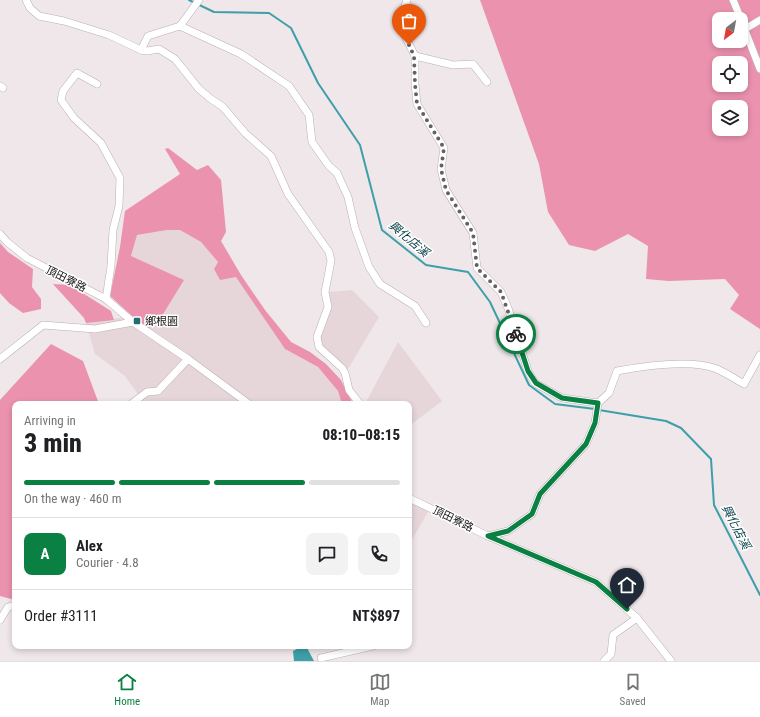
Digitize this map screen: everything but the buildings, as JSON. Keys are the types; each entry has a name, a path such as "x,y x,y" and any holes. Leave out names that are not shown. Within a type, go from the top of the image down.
{"street":[{"path":"26,0 30,8 39,16 64,21 109,35 141,50 147,51 159,49 175,59 198,89 223,107 245,133 271,156 288,194 329,252 331,261 325,292 328,307 317,337 319,347 345,372 349,390 358,401"},
{"path":"141,50 148,36 180,26 199,0"},
{"path":"407,0 398,24 414,56 417,104 444,148 441,169 446,190 473,233 477,268 501,292 508,308 528,371 536,383 562,398 598,403"},
{"path":"733,0 738,12"},
{"path":"748,27 760,20"},
{"path":"180,26 240,54 289,86 308,115 312,142 328,166 337,173 348,197 355,228 369,267 380,284 415,306 426,323"},
{"path":"748,37 760,69"},
{"path":"414,56 453,65 473,64 487,82"},
{"path":"97,84 77,72 63,91 62,100 74,118 101,143 120,178 119,206 113,230 111,266 106,299"},
{"name":"頂田寮路","path":"0,234 7,242 27,258 106,299 133,322 188,359 245,401"},
{"path":"0,359 43,325 95,329 133,322"},
{"path":"488,536 508,531 532,514 540,494 586,444 595,423 598,403 609,392 617,371 636,367 690,363 717,369 744,384 760,355"},
{"path":"135,401 147,392 158,391 188,359"},
{"name":"頂田寮路","path":"412,499 488,536 596,582 637,618 670,661"},
{"path":"0,620 8,607 12,606"},
{"path":"604,661 611,654 613,636 637,618"},
{"path":"321,658 360,649"}],"shaded area":[{"path":"480,0 760,0 760,329 730,309 739,295 725,279 669,281 646,279 648,246 628,234 595,251 569,245 548,212 539,164"},
{"path":"168,148 197,170 208,165 221,180 226,232 221,241 241,275 265,310 291,342 310,352 326,364 341,380 352,401 341,401 338,391 318,367 285,349 236,277 220,280 214,269 218,262 201,242 180,230 167,230 137,235 131,256 184,280 160,319 149,328 132,316 110,296 120,247 125,211 180,174 165,149"},
{"path":"167,230 180,230 201,242 218,262 214,269 236,276 285,349 318,367 338,391 341,401 143,401 125,376 95,354 86,323 132,316 184,280 131,256 137,235"},
{"path":"0,243 8,252 33,269 32,287 41,299 41,309 23,313 9,303 0,293"},
{"path":"53,284 70,285 111,311 114,320 86,323 84,318"},
{"path":"352,290 379,317 348,369 333,358 322,347 319,337 329,304 329,292"},
{"path":"398,342 442,401 412,424 412,401 367,401"},
{"path":"51,344 83,361 98,401 12,401 12,599 0,596 0,400"},
{"path":"412,502 428,512 412,540"}],"water":[{"path":"297,649 308,649 314,661 294,661 293,651"}],"waterway":[{"name":"興化店溪","path":"189,0 214,12 269,13 291,28 318,83 360,145 382,230 426,265 468,272 490,302 529,385 555,404 595,409"},
{"name":"興化店溪","path":"599,410 666,421 681,428 711,459 714,505 760,595"}],"way so far":[{"path":"409,45 414,56 417,104 444,148 441,169 446,190 473,233 477,268 501,292 508,308 516,334"}],"place":[{"name":"鄉根園","path":"137,321"}],"route":[{"path":"516,334 528,371 536,383 562,398 598,403 595,423 586,444 540,494 532,514 508,531 488,536 596,582 627,609"}]}
